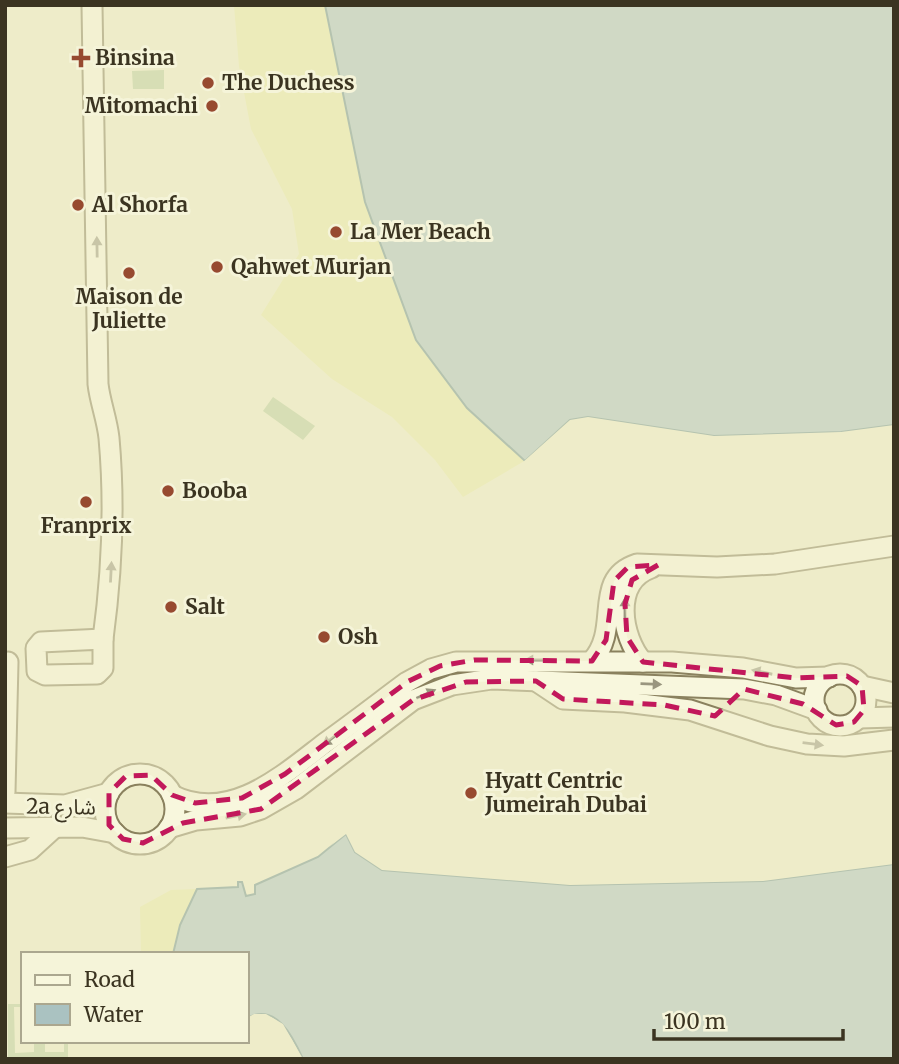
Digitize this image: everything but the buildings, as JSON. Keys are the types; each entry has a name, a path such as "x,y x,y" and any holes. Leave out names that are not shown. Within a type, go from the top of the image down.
{"street":[{"path":"92,5 98,384 108,431 113,510 110,589 103,668 97,674 45,676 37,671 38,645 44,642 103,645"},
{"path":"592,661 606,640 614,581 628,567 637,564 775,564 894,546"},
{"path":"643,662 627,637 625,595 638,575 658,565"},
{"path":"5,792 6,662 36,657"},
{"path":"169,828 175,812 173,795 195,803 212,803 226,802 257,792 407,682 440,666 474,660 643,662 743,668 796,678 847,676 862,686 894,693"},
{"path":"830,677 816,691 817,710 824,720 836,725 848,724 859,718 894,717"},
{"path":"169,828 196,820 240,816 271,804 413,700 452,685 492,679 744,689 776,695 817,710"},
{"path":"536,681 563,699 664,705 715,716 770,736 807,744 844,746 894,740"},
{"path":"859,718 866,700 862,686"},
{"path":"715,716 744,689"},
{"name":"2a شارع","path":"5,803 65,804 109,793 126,776 143,774 158,778 173,795"},
{"name":"2a شارع","path":"109,793 105,814 115,833"},
{"name":"2a شارع","path":"5,828 93,828 144,844 153,841 169,828"},
{"path":"5,856 30,850 53,829"}],"highlighted area":[{"path":"658,565 632,580 625,604 627,637 643,662 796,678 847,676 862,686 864,710 854,722 836,725 803,704 744,689 715,716 664,705 563,699 536,681 466,682 413,700 261,809 183,823 143,843 123,839 109,825 109,793 126,776 151,775 172,795 195,803 242,798 285,774 407,682 440,666 474,660 592,661 606,640 614,581 628,567"}],"shaded area":[{"path":"164,70 164,89 133,89 132,71"},
{"path":"273,397 315,426 303,440 263,411"},
{"path":"8,1004 21,1004 21,1007 14,1007 15,1053 34,1052 34,1043 45,1043 45,1052 64,1052 64,1043 68,1043 68,1059 8,1059"}],"sand":[{"name":"La Mer Beach","path":"234,5 325,5 336,51 526,460 463,497 435,460 392,417 332,379 261,315 299,254 292,209 251,129 239,66"},
{"path":"197,889 180,925 173,952 141,952 140,907 171,890"}],"water":[{"path":"325,5 894,5 894,425 841,432 714,436 588,417 570,420 525,461 467,408 416,340 365,202"},
{"path":"346,834 355,852 382,870 570,885 763,881 894,864 894,1059 303,1059 289,1032 275,1018 257,1014 248,1018 248,952 173,952 180,925 197,889 238,887 238,882 242,882 246,896 255,894 255,885 318,857"}],"pier":[{"path":"588,417 714,436 841,432 894,425 894,428 841,436 714,440 588,420 572,424 528,463 522,463 570,420"},
{"path":"346,830 358,850 383,866 570,881 762,877 894,861 894,864 763,881 570,885 382,870 355,852 346,834 329,847"},
{"path":"254,1014 266,1014 283,1024 303,1059 300,1059 281,1027 266,1017 248,1022 248,1017"}],"place":[{"name":"Binsina","path":"81,58"},
{"name":"The Duchess","path":"208,83"},
{"name":"Mitomachi","path":"212,106"},
{"name":"Al Shorfa","path":"78,205"},
{"name":"La Mer Beach","path":"336,232"},
{"name":"Qahwet Murjan","path":"217,267"},
{"name":"Maison de Juliette","path":"129,273"},
{"name":"Booba","path":"168,491"},
{"name":"Franprix","path":"86,502"},
{"name":"Salt","path":"171,607"},
{"name":"Osh","path":"324,637"},
{"name":"Hyatt Centric Jumeirah Dubai","path":"471,793"}]}
